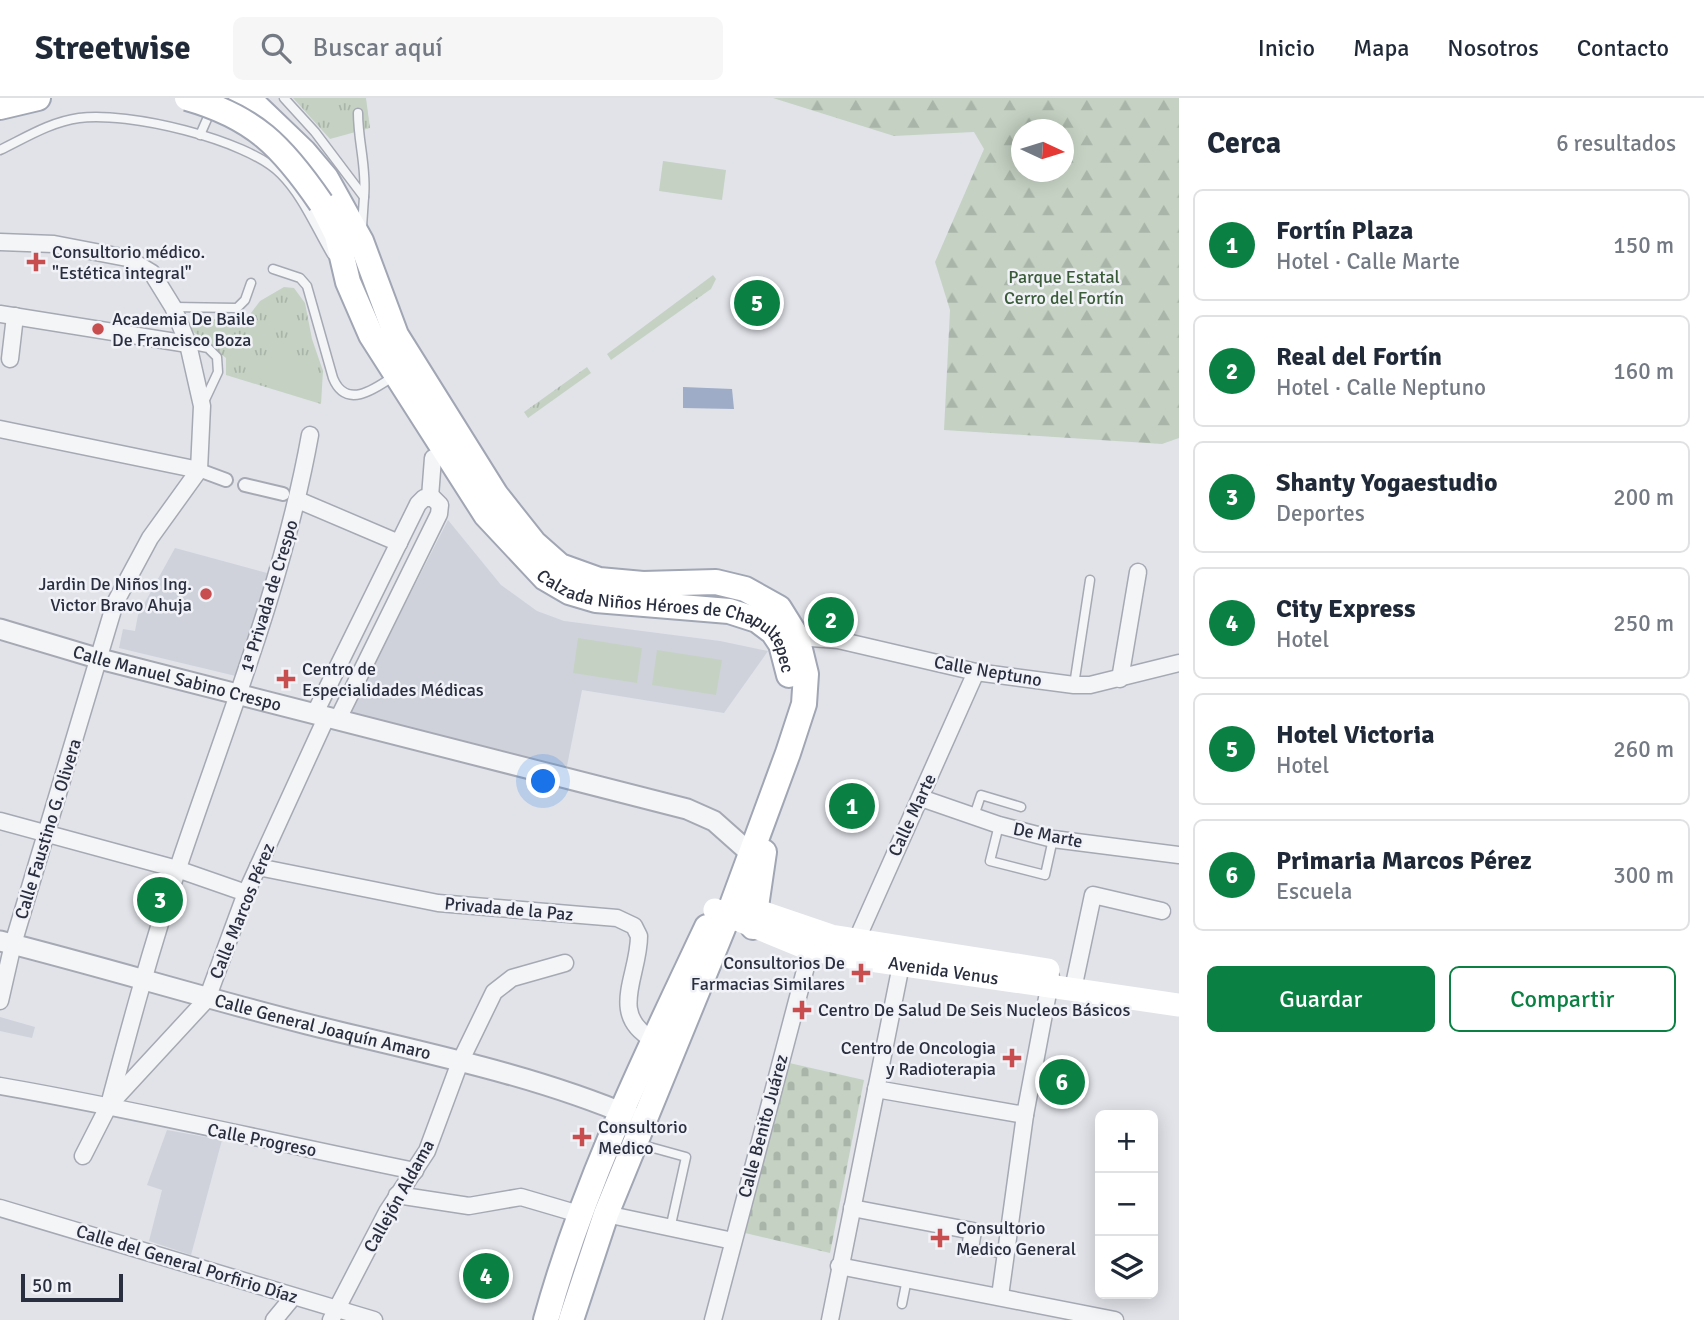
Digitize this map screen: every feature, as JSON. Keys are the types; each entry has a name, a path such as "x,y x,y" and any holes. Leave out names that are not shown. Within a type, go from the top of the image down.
{"main road":[{"path":"0,107 38,98"},
{"name":"Calzada Niños Héroes de Chapultepec","path":"187,98 213,105 251,122 328,198 348,282 372,335 486,515 545,578 569,592 596,600 729,611 757,620 773,632 781,644 789,670 790,698 745,847 734,910 606,1214 571,1320"},
{"name":"Calzada Niños Héroes de Chapultepec","path":"241,98 254,104 304,152 328,198 361,241 396,335 488,484 534,544 560,566 599,580 643,584 716,582 745,589 769,600 799,631 806,674 804,704 745,847"},
{"path":"734,910 765,851 814,716 818,685 817,656 799,631 757,620"},
{"name":"Calzada Niños Héroes de Chapultepec","path":"546,1320 579,1214 652,1039 734,910"},
{"name":"Avenida Venus","path":"734,910 812,940 852,949 1075,982 1179,1005"},
{"name":"Avenida Venus","path":"852,949 901,965 1050,978"},
{"name":"Avenida Venus","path":"1075,982 1179,990"}],"street":[{"path":"0,242 54,244 127,258 152,273 173,307 188,344 202,406 199,470"},
{"path":"10,359 8,315 188,344"},
{"path":"0,429 199,470 291,497 399,543"},
{"name":"1ª Privada de Crespo","path":"109,1105 142,977 239,693 310,435"},
{"path":"430,497 433,458"},
{"name":"Calle Faustino G. Olivera","path":"0,1001 7,942 47,834 115,603 150,538 199,470"},
{"path":"327,716 363,616 420,501 430,497"},
{"path":"327,716 384,626 440,512 439,502 430,497"},
{"path":"1120,679 1138,572"},
{"name":"Calle Manuel Sabino Crespo","path":"0,629 100,659 687,809 714,821 745,847"},
{"name":"Calle Neptuno","path":"799,631 976,672 1074,685 1120,679 1179,663"},
{"name":"Calle Marte","path":"852,949 976,672"},
{"name":"Calle Marcos Pérez","path":"83,1156 109,1105 207,999 246,892 327,716"},
{"name":"De Marte","path":"921,798 999,825 1053,839 1179,855"},
{"path":"0,821 177,869 246,892"},
{"name":"Privada de la Paz","path":"258,867 438,903 604,916 625,922 634,926 639,936 627,1006 629,1020 638,1031 652,1039"},
{"path":"1075,982 1093,895 1163,911"},
{"name":"Calle Benito Juárez","path":"713,1320 812,940"},
{"name":"Calle General Joaquín Amaro","path":"7,942 142,977 207,999 529,1081 620,1112 640,1132"},
{"name":"Callejón Aldama","path":"335,1315 397,1195 427,1151 466,1064 494,992 512,978 565,963"},
{"path":"830,1320 901,965"},
{"path":"1000,1296 1025,1115 1050,978"},
{"name":"Calle Progreso","path":"0,1086 109,1105 190,1125 415,1171"},
{"path":"876,1089 1025,1115"},
{"path":"397,1195 469,1206 521,1197 579,1214"},
{"name":"Calle del General Porfirio Díaz","path":"0,1208 293,1297 335,1315 374,1320"},
{"path":"852,1208 973,1231 970,1248"},
{"path":"606,1214 733,1241"},
{"path":"839,1266 1115,1320"},
{"path":"966,1290 974,1298 1065,1320"},
{"path":"274,1320 293,1297"}],"lane":[{"path":"200,135 216,98"},
{"path":"284,98 315,132 364,197"},
{"path":"358,113 359,142 365,163 361,241"},
{"path":"0,150 47,126 78,118 125,119 200,135 256,154 281,173 297,195 348,282"},
{"path":"273,269 295,276 309,290 333,378 340,391 364,395 397,375"},
{"path":"173,307 237,308 245,300 251,283"},
{"path":"188,344 208,348 217,357 218,372 202,406"},
{"path":"1074,685 1090,580"},
{"path":"363,616 384,626"},
{"path":"974,817 981,795 1021,807"},
{"path":"999,825 990,861 1045,875 1053,839"},
{"path":"640,1132 686,1157 670,1229"},
{"path":"970,1248 1006,1254"},
{"path":"902,1304 907,1279"}],"shaded area":[{"path":"448,520 501,585 537,611 564,621 720,641 768,651 724,713 582,690 566,771 350,712"},
{"name":"Jardin De Niños Ing. Victor Bravo Ahuja","path":"175,548 267,573 240,677 119,648 123,629 135,631 138,615"},
{"path":"0,1017 35,1027 32,1038 0,1031"},
{"path":"167,1130 222,1140 191,1255 149,1241 162,1190 147,1185"}],"green space":[{"path":"293,98 366,98 370,128 330,139"},
{"name":"Parque Estatal Cerro del Fortín","path":"773,98 1179,98 1179,438 1162,444 944,430 950,310 935,262 984,149 974,132 894,136"},
{"path":"663,161 726,170 722,200 659,191"},
{"path":"713,275 716,279 711,289 611,360 607,354"},
{"path":"284,287 294,288 305,303 312,339 323,371 321,404 226,375 226,358 191,330 192,319 236,320 248,317 260,301"},
{"path":"269,354 318,368 310,396 261,381"},
{"path":"587,367 591,373 528,418 524,412"},
{"path":"578,638 642,648 637,683 573,673"},
{"path":"657,650 722,660 716,695 652,685"},
{"path":"785,1062 864,1080 830,1253 745,1233"}],"water":[{"path":"683,387 732,389 734,409 683,408"}],"place":[{"name":"Consultorio médico. \"Estética integral\"","path":"36,262"},
{"name":"Hotel Victoria","path":"757,303"},
{"name":"Academia De Baile De Francisco Boza","path":"98,329"},
{"name":"Jardin De Niños Ing. Victor Bravo Ahuja","path":"206,594"},
{"name":"Real del Fortín","path":"831,620"},
{"name":"Centro de Especialidades Médicas","path":"286,679"},
{"name":"Fortín Plaza","path":"852,806"},
{"name":"Shanty Yogaestudio","path":"160,900"},
{"name":"Consultorios De Farmacias Similares","path":"861,973"},
{"name":"Centro De Salud De Seis Nucleos Básicos","path":"802,1010"},
{"name":"Centro de Oncologia y Radioterapia","path":"1012,1058"},
{"name":"Primaria Marcos Pérez","path":"1062,1082"},
{"name":"Consultorio Medico","path":"582,1137"},
{"name":"Consultorio Medico General","path":"940,1238"},
{"name":"City Express","path":"486,1276"}]}
